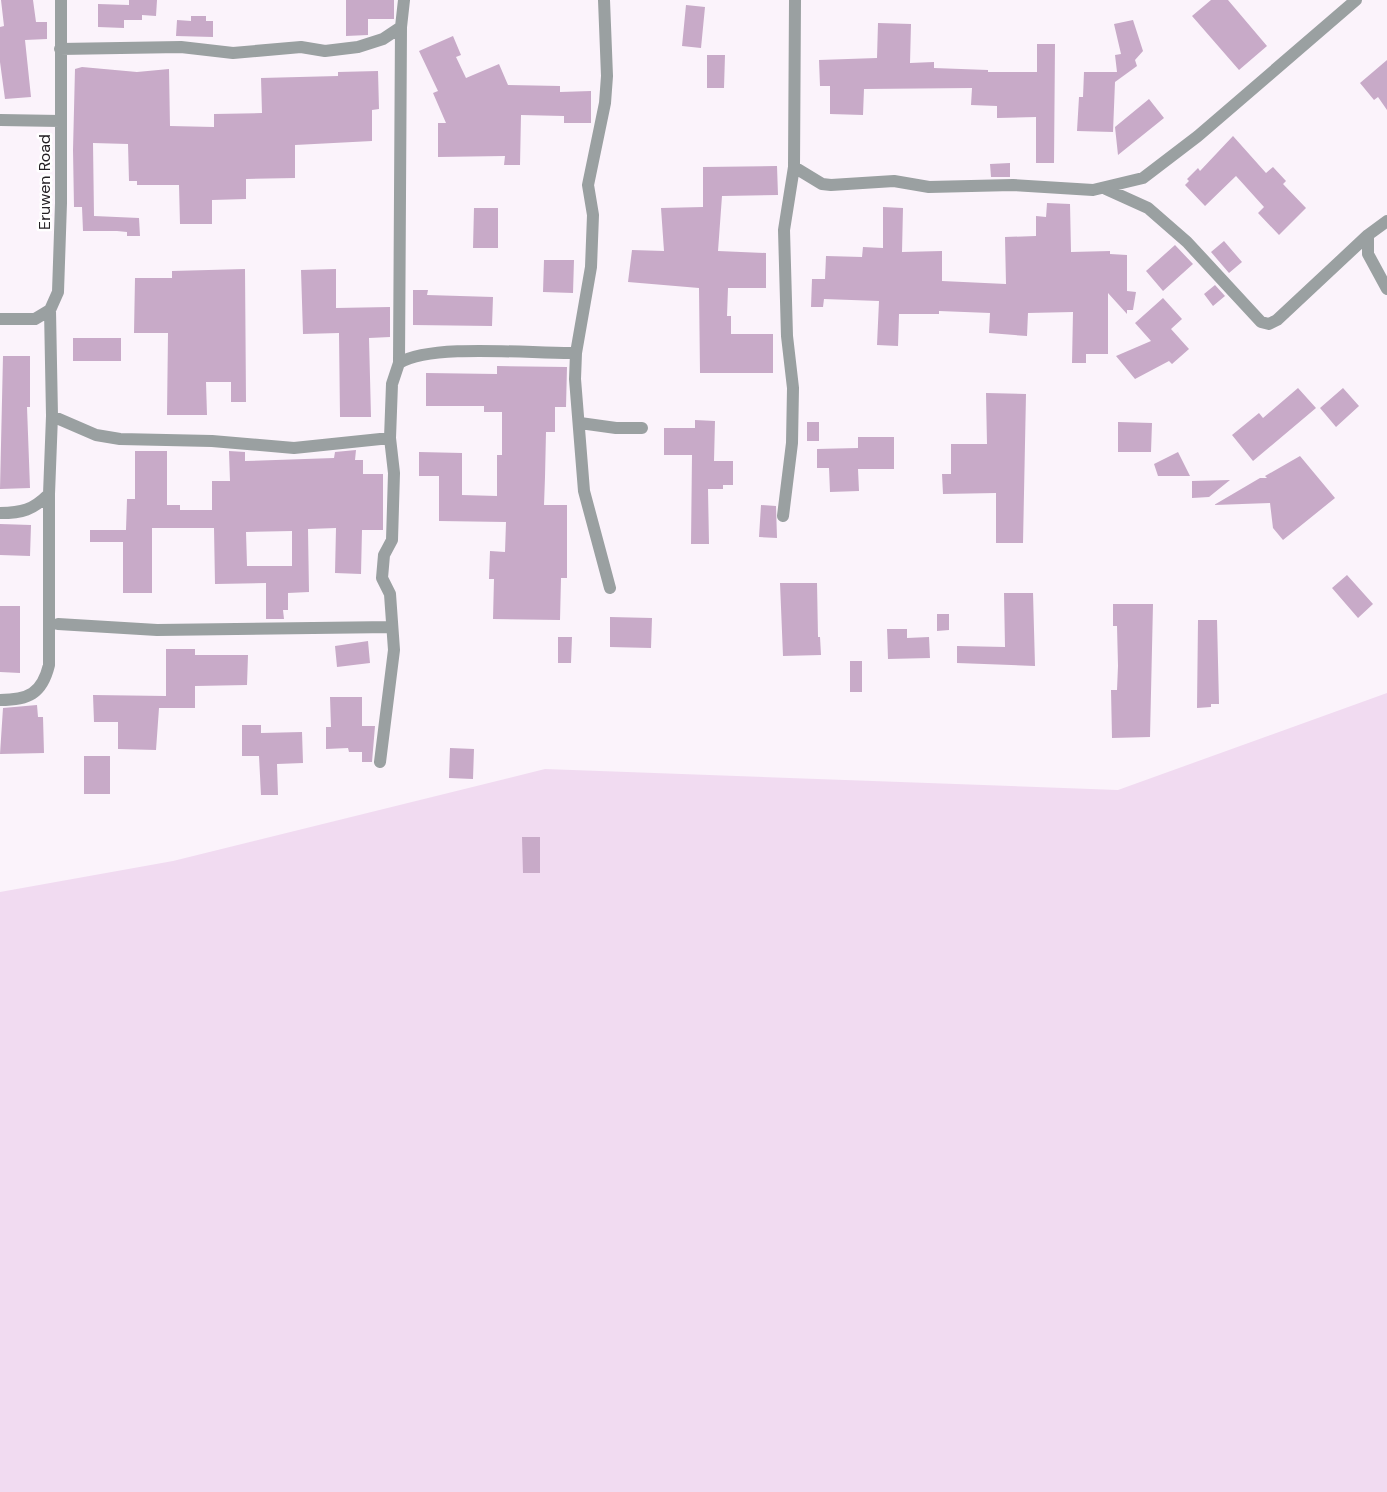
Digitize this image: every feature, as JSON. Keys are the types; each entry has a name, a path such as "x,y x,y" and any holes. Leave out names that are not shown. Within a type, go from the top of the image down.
{"street":[{"name":"Eruwen Road","path":"0,700 31,697 40,690 48,671 52,416 50,310 58,291 60,260 61,0"},
{"path":"380,762 394,650 390,594 382,578 384,555 392,540 394,473 390,438 392,384 399,363 401,27 404,0"},
{"path":"604,0 607,85 588,185 588,198 593,214 591,267 576,353 575,378 584,491 610,588"},
{"path":"783,516 792,443 793,388 787,336 784,230 794,167 795,0"},
{"path":"794,167 822,184 831,185 894,181 929,187 1012,185 1106,189 1143,178 1198,136 1356,0"},
{"path":"60,49 181,47 233,53 301,47 325,51 358,47 383,39 401,27"},
{"path":"0,120 60,122"},
{"path":"1106,189 1148,208 1187,242 1248,311 1261,322 1269,324 1277,320 1387,220"},
{"path":"1368,235 1368,254 1387,289"},
{"path":"0,319 35,319 50,310"},
{"path":"399,363 411,356 449,352 576,353"},
{"path":"52,416 96,435 120,439 212,441 294,448 390,438"},
{"path":"580,423 616,428 642,428"},
{"path":"0,513 19,513 36,507 49,494"},
{"path":"58,624 157,630 392,627"}],"shaded area":[{"path":"1387,693 1387,1492 0,1492 0,892 173,861 545,769 1118,790"}],"building":[{"path":"1,0 33,0 36,22 47,22 47,39 25,40 31,97 5,99 0,62 0,27 4,26"},
{"path":"129,0 157,0 156,16 142,15 142,20 124,20 124,28 98,27 98,4 129,5"},
{"path":"346,0 394,0 394,19 368,19 368,35 346,36"},
{"path":"1211,0 1228,0 1267,46 1239,70 1192,16"},
{"path":"686,5 705,7 701,48 682,46"},
{"path":"191,16 206,16 206,21 213,21 213,37 176,36 177,20 191,21"},
{"path":"1133,20 1143,51 1135,60 1137,66 1115,82 1113,132 1077,131 1079,97 1083,97 1084,72 1117,72 1115,55 1121,54 1114,24"},
{"path":"878,23 911,24 910,63 934,62 934,68 988,70 988,72 1037,72 1037,44 1055,44 1054,163 1036,163 1036,117 997,118 997,106 971,105 972,88 864,89 863,115 830,114 830,86 820,86 819,60 877,58"},
{"path":"453,36 461,55 456,57 466,78 499,64 508,85 560,86 560,92 591,91 591,123 564,123 564,116 521,115 520,165 504,165 505,156 438,157 438,123 446,123 433,93 438,91 419,51"},
{"path":"707,55 725,55 724,88 707,88"},
{"path":"1387,60 1387,110 1378,97 1374,100 1360,83"},
{"path":"82,67 137,72 169,69 170,126 214,127 214,114 262,113 261,78 338,76 338,72 378,71 379,109 372,110 372,141 295,145 295,178 246,179 246,199 212,200 212,224 180,224 179,185 137,185 137,181 129,181 128,144 93,143 94,216 139,218 140,236 127,236 127,232 117,231 83,231 82,207 74,207 73,150 75,69"},
{"path":"1149,99 1164,118 1118,155 1115,127"},
{"path":"1233,136 1266,173 1273,167 1286,181 1283,184 1306,208 1279,235 1258,213 1264,207 1236,176 1205,206 1185,185 1189,181 1187,179 1198,168 1200,171"},
{"path":"1010,163 1010,177 991,177 990,164"},
{"path":"777,166 778,195 722,196 718,251 766,253 766,288 728,288 727,316 731,316 731,334 773,334 773,373 700,373 699,288 628,282 632,250 664,251 661,208 703,207 703,167"},
{"path":"1047,203 1070,204 1071,252 1110,251 1110,254 1127,255 1127,291 1136,292 1133,310 1127,310 1127,314 1108,293 1108,354 1086,354 1086,363 1072,363 1073,312 1028,313 1027,336 989,333 990,313 939,311 939,314 899,314 898,346 877,345 879,301 824,299 823,307 811,307 812,279 825,279 826,256 862,257 863,247 883,248 883,207 903,208 902,252 942,251 942,281 1006,284 1005,237 1036,236 1036,216 1046,217"},
{"path":"474,208 498,208 498,248 473,248"},
{"path":"1224,241 1242,262 1229,273 1211,252"},
{"path":"1175,245 1193,264 1163,291 1146,271"},
{"path":"544,260 574,260 573,293 543,292"},
{"path":"245,269 246,402 231,402 231,382 206,382 207,415 167,415 168,333 134,333 135,278 172,278 172,271"},
{"path":"336,269 336,308 390,307 390,337 369,338 371,417 340,417 339,333 303,334 301,270"},
{"path":"1215,285 1225,296 1213,306 1204,294"},
{"path":"413,290 428,290 427,295 493,297 492,326 413,325"},
{"path":"1163,298 1182,319 1171,329 1189,349 1172,364 1169,361 1135,379 1116,356 1151,341 1135,323"},
{"path":"73,338 121,338 121,361 73,361"},
{"path":"3,356 30,356 30,407 27,407 30,488 0,489"},
{"path":"497,366 567,367 566,407 555,407 555,432 546,432 544,505 567,505 567,578 561,578 560,620 493,619 494,579 489,579 490,551 505,552 506,522 439,521 439,476 419,476 419,452 462,453 462,495 497,496 497,455 502,455 502,412 484,412 484,406 426,406 426,373 497,374"},
{"path":"1298,388 1316,408 1253,461 1232,435 1259,413 1263,418"},
{"path":"1343,388 1359,406 1336,427 1320,408"},
{"path":"986,393 1026,394 1023,543 996,543 996,493 943,494 942,474 951,474 951,444 987,444"},
{"path":"695,420 715,421 714,461 733,461 733,485 723,485 723,489 708,489 709,544 691,544 692,455 664,455 664,428 695,428"},
{"path":"807,422 819,422 819,441 807,441"},
{"path":"1118,422 1152,423 1151,452 1118,452"},
{"path":"858,437 894,437 894,469 858,469 859,491 830,492 829,468 817,468 817,449 858,448"},
{"path":"356,450 355,460 363,460 363,474 383,474 383,530 362,530 361,574 335,573 336,528 308,529 309,592 288,593 288,610 283,610 284,619 266,619 266,583 215,584 214,528 152,528 152,593 123,593 123,542 90,542 90,530 126,530 127,499 135,499 135,451 167,451 167,505 180,505 180,510 212,510 212,481 230,481 229,451 245,452 245,461 334,458 335,452","holes":["292,531 292,566 247,566 246,532"]},
{"path":"1178,452 1190,476 1158,476 1154,464"},
{"path":"1300,456 1335,498 1283,540 1273,528 1270,503 1214,505 1260,478 1267,478 1265,476"},
{"path":"1230,480 1209,497 1192,498 1192,481"},
{"path":"761,505 776,506 777,538 759,537"},
{"path":"0,524 31,525 30,556 0,555"},
{"path":"1347,575 1373,604 1358,618 1332,588"},
{"path":"780,583 817,583 818,637 820,637 821,655 783,656"},
{"path":"1004,593 1033,593 1035,666 957,663 957,646 1005,647"},
{"path":"1113,604 1153,604 1150,737 1112,738 1111,690 1117,690 1118,666 1117,626 1113,626"},
{"path":"0,606 20,606 20,673 0,672"},
{"path":"937,614 949,614 949,630 937,631"},
{"path":"610,617 652,618 651,648 610,647"},
{"path":"1198,620 1217,620 1219,704 1197,708"},
{"path":"887,629 907,629 907,638 929,637 930,658 888,659"},
{"path":"558,637 572,637 571,663 558,663"},
{"path":"368,641 370,663 337,667 335,646"},
{"path":"166,649 195,649 195,655 248,655 247,685 195,686 195,708 159,708 156,750 118,749 118,722 94,722 93,695 166,696"},
{"path":"850,661 862,661 862,692 850,692"},
{"path":"330,697 362,697 362,726 375,726 372,762 362,762 362,752 349,752 348,748 326,749 326,727 331,727"},
{"path":"37,705 38,717 43,717 44,753 0,754 3,708"},
{"path":"242,725 261,725 261,733 302,732 303,763 277,764 278,795 261,795 259,756 242,756"},
{"path":"450,748 474,749 473,779 449,778"},
{"path":"84,756 110,756 110,794 84,794"},
{"path":"522,837 540,837 540,873 523,873"}]}
